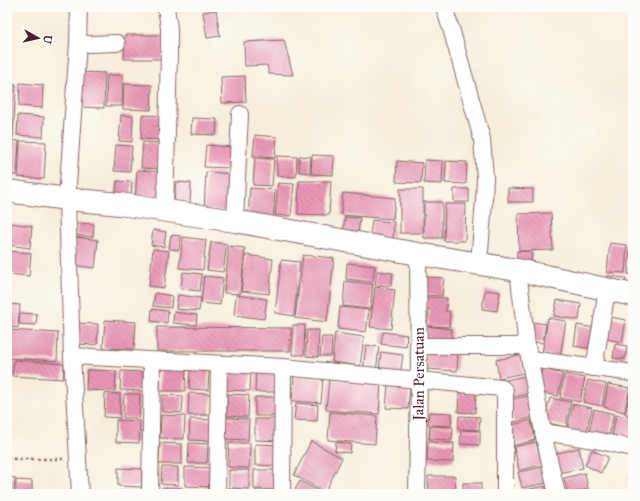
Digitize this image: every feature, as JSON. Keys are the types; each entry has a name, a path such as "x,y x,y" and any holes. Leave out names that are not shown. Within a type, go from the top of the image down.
{"main road":[{"path":"7,191 120,204 235,221 418,254 518,270 633,295"}],"street":[{"path":"79,7 78,43 67,199 72,356 80,494"},
{"path":"165,210 169,52 169,28 166,7"},
{"path":"444,7 482,139 485,177 479,263"},
{"path":"78,43 117,43"},
{"path":"235,221 240,114"},
{"name":"Jalan Persatuan","path":"417,494 419,380 418,254"},
{"path":"518,270 529,353 543,432 557,494"},
{"path":"594,368 607,290"},
{"path":"418,346 529,353 594,368 633,373"},
{"path":"72,356 283,367 499,387 505,391 505,494"},
{"path":"150,494 152,361"},
{"path":"217,494 219,364"},
{"path":"282,494 283,367"},
{"path":"543,432 595,440 633,448"}],"path":[{"path":"7,458 78,459"}],"building":[{"path":"216,10 220,36 207,38 203,12"},
{"path":"125,35 163,35 163,59 124,59"},
{"path":"284,40 293,75 269,74 267,65 245,66 244,42"},
{"path":"81,72 105,73 104,108 80,107"},
{"path":"107,75 123,75 122,106 106,106"},
{"path":"245,76 246,102 222,103 221,77"},
{"path":"20,83 43,85 42,108 19,106"},
{"path":"7,84 16,85 13,138 7,137"},
{"path":"124,84 152,85 151,110 123,109"},
{"path":"18,115 44,117 43,137 17,135"},
{"path":"121,115 133,116 132,142 119,141"},
{"path":"142,115 162,116 160,140 141,139"},
{"path":"192,118 217,119 216,135 191,134"},
{"path":"255,135 277,137 275,158 253,156"},
{"path":"7,140 19,141 17,175 7,175"},
{"path":"20,141 46,142 44,179 18,177"},
{"path":"143,142 162,143 160,169 141,168"},
{"path":"116,145 132,146 130,172 114,171"},
{"path":"206,145 233,147 232,168 204,167"},
{"path":"312,155 334,156 333,175 311,174"},
{"path":"277,156 297,157 296,177 277,176"},
{"path":"299,156 311,157 310,173 299,172"},
{"path":"255,158 274,159 272,186 253,185"},
{"path":"425,160 443,161 442,184 424,183"},
{"path":"397,161 422,163 421,183 396,182"},
{"path":"446,161 467,162 466,184 445,183"},
{"path":"137,170 163,172 161,206 135,204"},
{"path":"206,172 235,174 233,211 204,210"},
{"path":"117,181 132,182 131,201 115,200"},
{"path":"299,181 331,181 329,215 298,214"},
{"path":"176,182 191,183 190,203 174,202"},
{"path":"278,183 294,184 291,216 275,215"},
{"path":"250,188 275,190 273,220 248,217"},
{"path":"508,188 533,189 533,202 508,202"},
{"path":"400,189 423,189 423,233 400,233"},
{"path":"454,189 469,189 469,202 454,202"},
{"path":"343,193 395,198 393,219 341,215"},
{"path":"424,202 442,202 442,238 424,238"},
{"path":"445,204 466,204 465,241 444,241"},
{"path":"551,213 553,250 519,251 518,214"},
{"path":"345,217 360,218 358,234 343,232"},
{"path":"372,220 394,222 393,238 370,235"},
{"path":"9,223 32,226 30,248 7,245"},
{"path":"78,223 94,224 93,237 76,235"},
{"path":"153,230 166,232 164,247 151,245"},
{"path":"171,235 181,236 179,250 169,249"},
{"path":"76,237 98,240 95,268 73,265"},
{"path":"183,237 206,240 203,270 179,268"},
{"path":"211,242 227,244 223,272 207,270"},
{"path":"610,243 627,245 625,273 607,272"},
{"path":"229,246 245,248 240,294 224,293"},
{"path":"153,249 169,251 164,288 149,286"},
{"path":"7,251 31,253 29,276 7,274"},
{"path":"517,251 532,252 531,265 516,264"},
{"path":"630,251 633,251 633,275 628,274"},
{"path":"246,255 273,259 269,294 241,291"},
{"path":"303,255 334,258 327,322 295,318"},
{"path":"281,260 300,262 294,316 275,313"},
{"path":"347,263 375,266 373,282 346,279"},
{"path":"377,271 393,273 391,286 375,285"},
{"path":"183,272 202,274 200,291 181,289"},
{"path":"204,276 223,278 220,305 201,303"},
{"path":"607,276 626,278 625,290 606,288"},
{"path":"427,277 444,278 442,296 425,295"},
{"path":"345,281 373,284 370,309 343,306"},
{"path":"375,287 395,290 391,329 370,327"},
{"path":"485,290 500,292 497,311 482,309"},
{"path":"155,293 172,296 171,308 153,306"},
{"path":"178,295 201,298 199,311 176,309"},
{"path":"236,295 267,299 264,319 234,315"},
{"path":"427,297 447,298 446,311 450,311 449,327 427,326 429,309 426,309"},
{"path":"557,300 581,304 579,320 554,316"},
{"path":"7,304 20,305 18,328 7,327"},
{"path":"340,307 369,310 366,332 338,329"},
{"path":"152,309 168,311 167,323 151,321"},
{"path":"174,312 197,315 196,325 173,323"},
{"path":"20,313 37,314 36,325 19,324"},
{"path":"610,317 626,320 622,342 606,339"},
{"path":"548,318 566,321 560,357 542,354"},
{"path":"105,320 136,322 134,349 103,348"},
{"path":"532,322 546,324 543,343 529,341"},
{"path":"76,323 98,324 97,345 75,344"},
{"path":"293,325 305,325 304,355 292,355"},
{"path":"577,325 595,328 592,349 574,346"},
{"path":"426,326 452,329 450,345 425,343"},
{"path":"157,327 291,328 290,351 157,351"},
{"path":"9,330 58,333 57,361 7,358"},
{"path":"307,330 319,330 318,357 306,356"},
{"path":"383,332 407,335 406,347 381,344"},
{"path":"335,333 364,337 360,366 332,362"},
{"path":"322,337 332,337 331,356 320,356"},
{"path":"615,344 627,346 625,359 613,358"},
{"path":"366,345 379,347 376,372 363,371"},
{"path":"426,351 458,353 457,371 425,369"},
{"path":"381,352 403,355 400,375 379,372"},
{"path":"520,355 524,373 499,378 496,360"},
{"path":"14,360 64,364 63,379 12,376"},
{"path":"161,368 186,368 185,391 160,391"},
{"path":"190,369 209,369 208,390 189,389"},
{"path":"226,369 251,370 250,391 226,390"},
{"path":"542,369 563,374 558,396 538,392"},
{"path":"87,370 116,371 115,391 86,390"},
{"path":"256,370 278,371 277,392 255,392"},
{"path":"121,371 143,372 143,391 120,390"},
{"path":"565,374 585,378 580,402 560,398"},
{"path":"529,375 533,393 510,398 506,380"},
{"path":"294,376 323,379 321,403 292,401"},
{"path":"329,379 381,383 379,414 326,410"},
{"path":"588,380 606,384 602,406 583,402"},
{"path":"388,384 410,386 408,409 386,408"},
{"path":"608,384 630,388 625,412 604,407"},
{"path":"630,392 633,393 633,415 625,414"},
{"path":"105,393 120,394 120,418 104,417"},
{"path":"189,393 211,394 210,415 188,415"},
{"path":"459,393 476,393 475,413 458,412"},
{"path":"124,394 140,394 139,418 123,418"},
{"path":"227,394 249,395 248,417 227,416"},
{"path":"162,395 183,396 182,413 162,412"},
{"path":"535,395 539,416 514,422 509,400"},
{"path":"255,397 279,397 278,416 255,416"},
{"path":"550,398 571,402 566,427 544,422"},
{"path":"296,403 318,405 317,421 294,420"},
{"path":"573,404 592,408 586,434 567,430"},
{"path":"594,409 614,414 609,436 589,432"},
{"path":"330,412 377,416 375,444 328,440"},
{"path":"429,412 452,413 451,426 428,425"},
{"path":"161,415 185,416 184,439 160,438"},
{"path":"616,415 633,418 631,441 612,437"},
{"path":"459,416 480,417 479,430 458,429"},
{"path":"226,418 249,419 248,440 225,439"},
{"path":"190,419 212,420 212,441 189,440"},
{"path":"255,419 279,419 278,441 255,440"},
{"path":"116,420 140,421 139,443 116,442"},
{"path":"531,420 535,440 512,446 507,426"},
{"path":"430,426 453,427 452,440 429,439"},
{"path":"461,430 480,431 480,445 460,444"},
{"path":"311,441 342,458 325,492 294,475"},
{"path":"336,442 351,444 350,453 335,451"},
{"path":"428,442 454,443 453,462 427,461"},
{"path":"536,442 542,465 519,470 514,447"},
{"path":"160,443 182,444 182,464 159,464"},
{"path":"189,443 208,444 207,463 188,463"},
{"path":"229,443 250,443 249,468 228,467"},
{"path":"255,444 282,445 281,466 255,465"},
{"path":"579,448 583,468 558,473 554,454"},
{"path":"592,450 608,457 601,473 585,465"},
{"path":"162,467 178,467 178,485 161,484"},
{"path":"185,467 212,468 211,487 185,486"},
{"path":"543,467 547,483 522,488 518,472"},
{"path":"118,468 142,469 142,487 118,486"},
{"path":"229,470 249,470 249,489 229,488"},
{"path":"254,470 276,470 275,490 254,489"},
{"path":"585,473 588,489 568,494 564,478"},
{"path":"633,474 633,487 631,487 628,475"},
{"path":"428,476 455,476 456,494 429,494"},
{"path":"7,477 15,478 14,494 7,494"},
{"path":"16,480 32,481 32,494 16,493"},
{"path":"300,481 321,492 320,494 293,493"},
{"path":"463,483 481,483 481,494 463,494"},
{"path":"545,486 547,494 522,494 521,491"},
{"path":"162,488 182,488 181,494 161,494"},
{"path":"185,490 208,491 208,494 185,494"},
{"path":"121,491 140,492 140,494 121,494"},
{"path":"255,491 278,492 277,494 255,494"},
{"path":"353,491 390,493 390,494 353,494"},
{"path":"229,492 250,492 250,494 229,494"}]}
